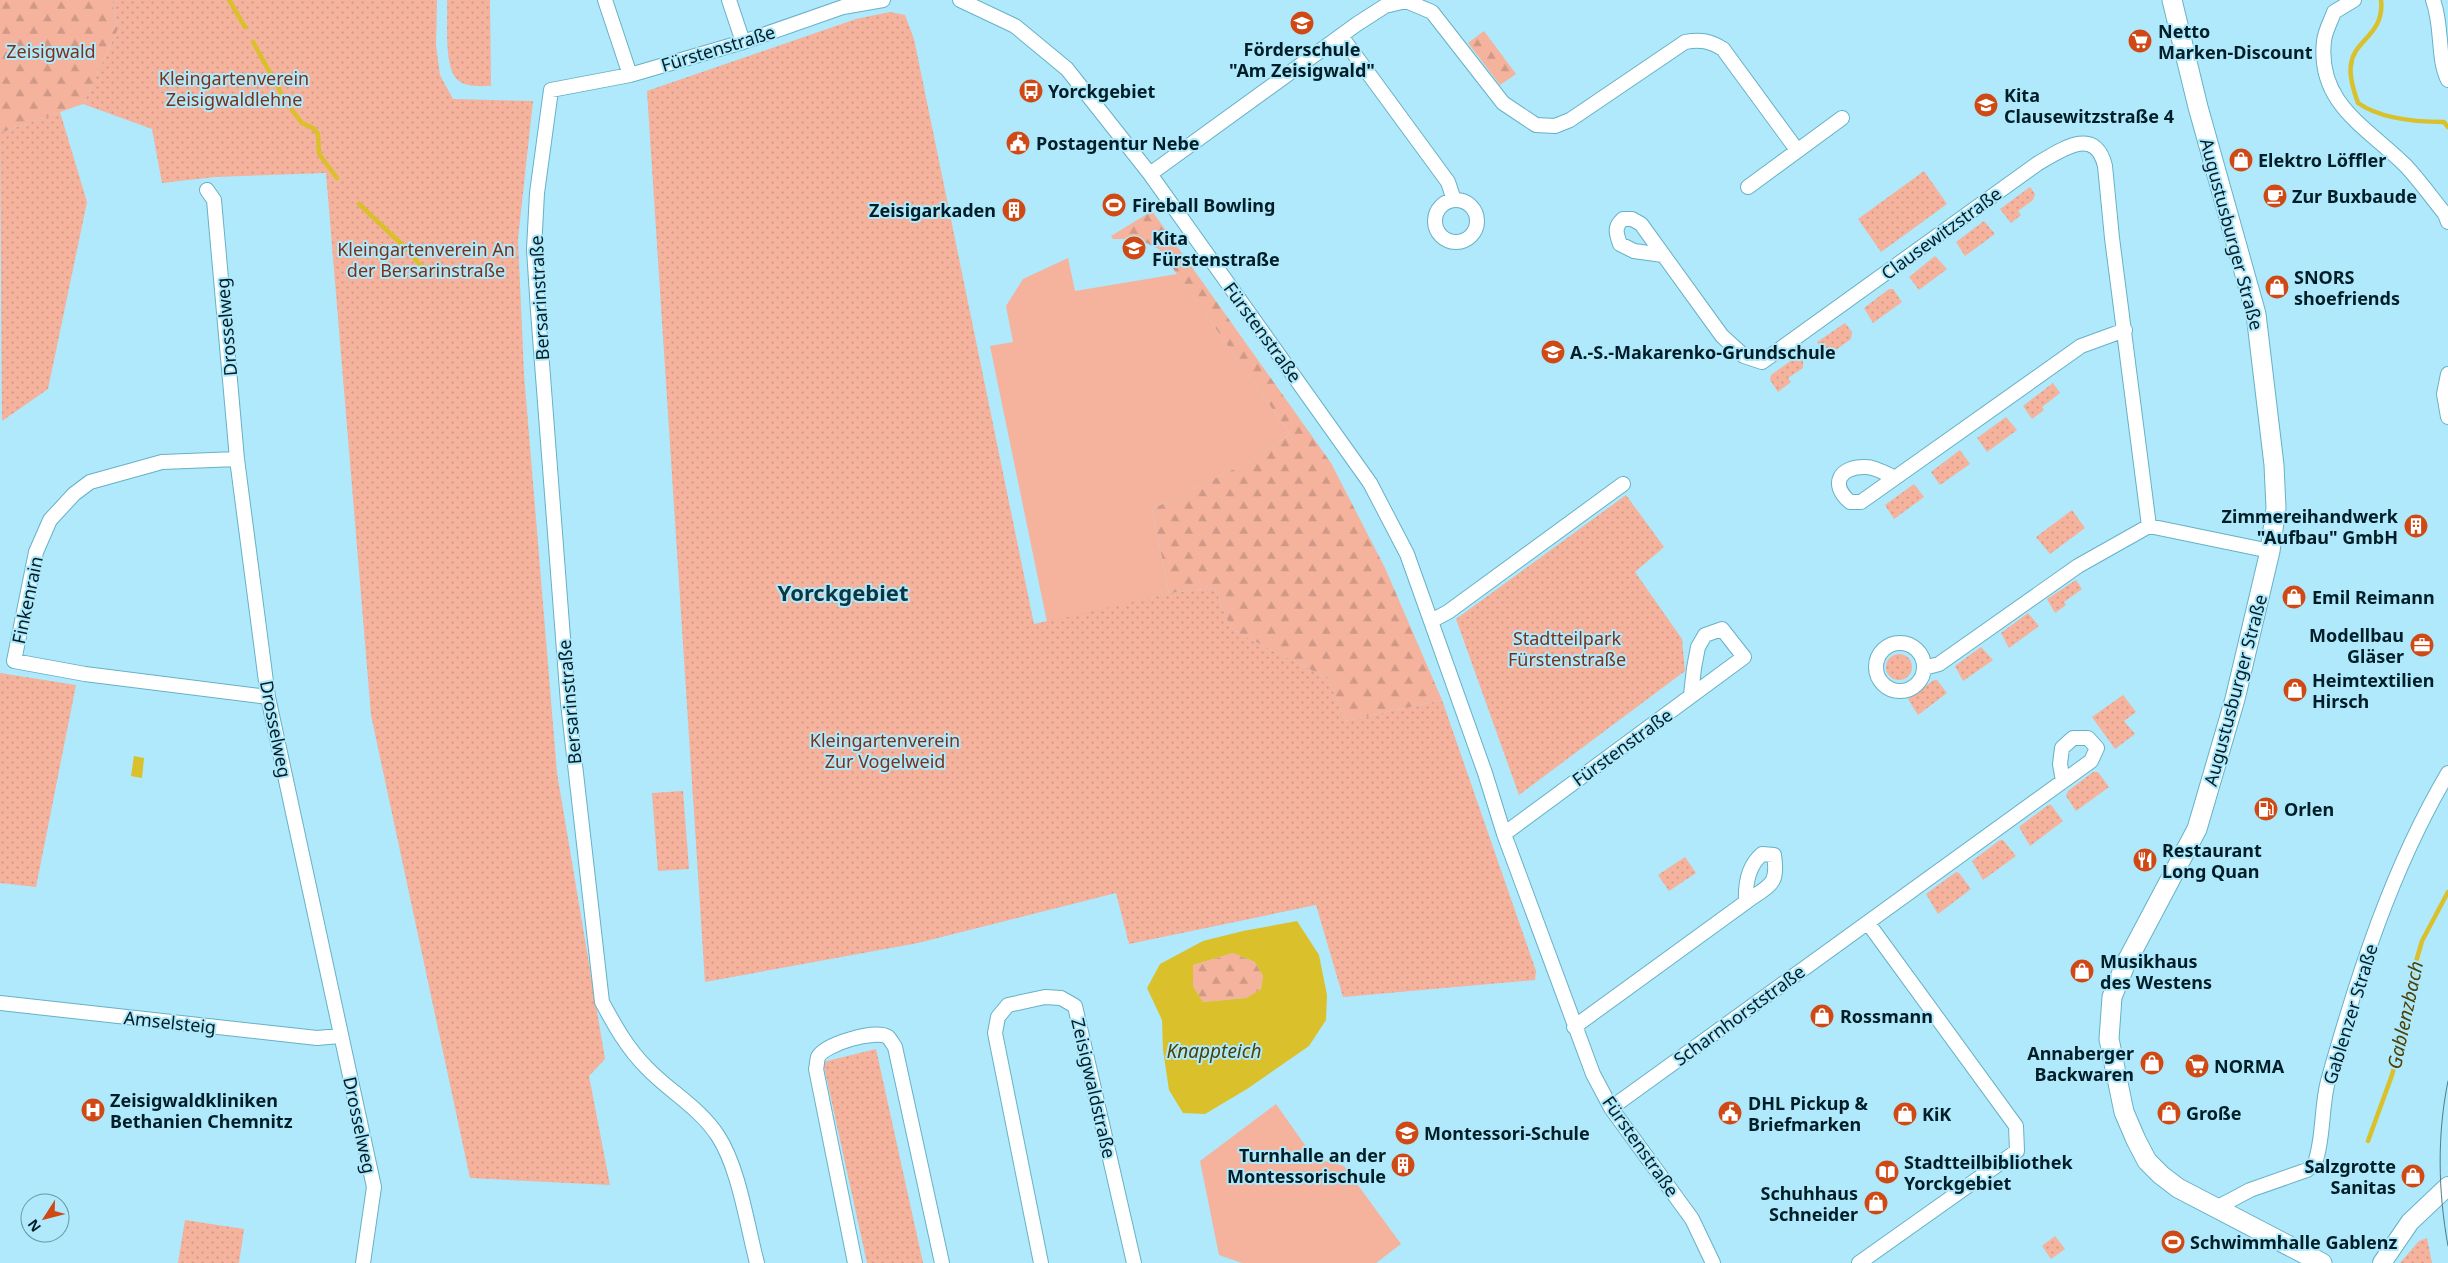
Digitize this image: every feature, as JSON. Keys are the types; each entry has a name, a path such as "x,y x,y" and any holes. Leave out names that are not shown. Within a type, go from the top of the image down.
{"main road":[{"name":"Augustusburger Straße","path":"2172,0 2196,98 2256,314 2274,465 2276,508 2270,551 2235,698 2197,829 2124,966 2112,997 2109,1040 2124,1112 2147,1161 2178,1188 2218,1207 2322,1263"}],"street":[{"path":"606,0 630,76"},
{"path":"729,0 743,42"},
{"name":"Fürstenstraße","path":"551,90 630,76 743,42 842,3 883,0"},
{"name":"Fürstenstraße","path":"960,0 1015,26 1067,69 1150,174 1370,483 1407,554 1504,834 1593,1074 1611,1108 1680,1202 1713,1263"},
{"path":"2354,0 2334,12 2324,39 2324,63 2330,90 2343,109 2406,167 2445,214 2448,222"},
{"path":"2433,0 2444,27 2442,62 2448,80"},
{"path":"1150,174 1341,36 1386,6 1406,1 1432,12 1503,103 1536,125 1554,126 1570,120 1685,42 1700,39 1712,42 1723,50 1797,150"},
{"path":"1341,36 1448,182 1454,200"},
{"name":"Bersarinstraße","path":"551,90 538,193 534,248 568,703 602,1002 624,1042 648,1069 701,1113 719,1137 732,1163 757,1263"},
{"path":"1748,187 1842,118"},
{"name":"Clausewitzstraße","path":"1663,256 1722,336 1744,356 1762,362 2037,164 2067,147 2086,143 2094,146 2102,155 2105,166 2112,238 2149,526"},
{"name":"Drosselweg","path":"207,190 214,200 238,459 268,697 374,1187 363,1263"},
{"path":"1895,478 2081,346 2125,330"},
{"path":"2448,374 2444,394 2448,417"},
{"name":"Finkenrain","path":"238,459 162,462 90,482 74,494 50,520 36,552 14,661 86,674 268,697"},
{"path":"1431,621 1448,612 1623,484"},
{"path":"1924,668 1939,664 2078,566 2149,526 2270,551"},
{"name":"Fürstenstraße","path":"1504,834 1744,657 1722,628 1705,635 1698,647 1691,696"},
{"name":"Gablenzer Straße","path":"2218,1207 2250,1190 2306,1170 2314,1163 2328,1083 2378,921 2399,869 2433,799 2448,773"},
{"name":"Scharnhorststraße","path":"1611,1108 2063,781"},
{"path":"1574,1027 1746,902"},
{"path":"1859,1263 2017,1151 2016,1126 1868,923"},
{"name":"Zeisigwaldstraße","path":"1041,1263 995,1033 998,1017 1008,1005 1045,997 1061,998 1075,1006 1134,1263"},
{"name":"Amselsteig","path":"0,1003 317,1038 340,1036"},
{"path":"855,1263 816,1069 818,1056 826,1049 840,1042 875,1034 888,1037 895,1047 942,1263"},
{"path":"2382,1263 2410,1222 2448,1186"}],"green space":[{"name":"Zeisigwald","path":"0,0 112,0 118,29 83,104 0,133"},
{"name":"Kleingartenverein An der Bersarinstraße","path":"112,0 437,0 436,45 440,75 453,99 533,101 518,239 524,374 557,773 605,1059 589,1076 610,1185 470,1178 371,715 326,173 215,177 162,183 152,129 83,104 118,29"},
{"path":"447,0 490,0 491,86 467,85 458,81 455,77 449,61"},
{"name":"Kleingartenverein Zur Vogelweid","path":"890,12 905,15 914,39 1034,624 1169,593 1215,588 1231,629 1329,679 1345,721 1442,700 1536,971 1535,980 1343,997 1316,905 1129,944 1116,893 918,943 705,982 647,91 856,19"},
{"path":"1484,31 1516,74 1500,85 1468,43"},
{"path":"60,112 87,202 48,389 2,421 0,133"},
{"path":"1924,171 1947,204 1881,252 1858,219"},
{"path":"2030,187 2035,194 2033,200 2018,211 2021,215 2011,223 2000,209"},
{"path":"1152,211 1331,463 1385,568 1442,700 1345,721 1329,679 1231,629 1215,588 1169,593 1152,509 1252,460 1290,434 1160,250 1139,239 1113,239 1111,236"},
{"path":"1984,221 1995,234 1965,256 1956,242"},
{"path":"1935,256 1947,269 1919,290 1909,277"},
{"path":"1068,258 1075,291 1177,274 1290,434 1252,460 1152,509 1169,593 1047,622 990,346 1013,342 1006,306 1023,279"},
{"path":"1889,289 1893,289 1902,302 1873,323 1864,308"},
{"path":"1845,323 1852,332 1851,339 1826,357 1817,342"},
{"path":"1800,354 1803,359 1803,368 1788,378 1791,382 1778,392 1770,380 1771,375"},
{"path":"2053,383 2060,393 2042,407 2044,410 2032,419 2023,406"},
{"path":"2006,417 2017,430 1987,452 1977,438"},
{"path":"1960,450 1970,464 1940,485 1931,472"},
{"path":"1914,484 1924,497 1894,519 1885,505"},
{"name":"Stadtteilpark Fürstenstraße","path":"1626,495 1664,547 1635,572 1682,639 1685,671 1519,795 1456,619"},
{"path":"2072,510 2085,528 2050,554 2036,537"},
{"path":"2076,580 2082,589 2064,602 2066,605 2055,613 2047,599"},
{"path":"2028,613 2039,626 2009,648 2001,633"},
{"path":"1981,647 1993,660 1963,681 1955,666"},
{"path":"1899,654 1908,658 1912,667 1908,676 1899,680 1890,676 1886,667 1890,658"},
{"path":"0,673 76,685 36,887 0,883"},
{"path":"1934,680 1937,680 1947,693 1918,715 1908,699"},
{"path":"2123,695 2136,712 2124,721 2135,734 2115,749 2092,717"},
{"path":"2093,772 2098,772 2109,787 2076,811 2066,796 2068,791"},
{"path":"683,791 689,869 658,871 652,793"},
{"path":"2048,805 2051,805 2063,821 2030,846 2019,827"},
{"path":"2000,840 2003,840 2016,856 1983,880 1972,861"},
{"path":"1685,857 1696,873 1669,891 1658,875"},
{"path":"1956,872 1959,873 1971,889 1938,914 1926,894"},
{"path":"1233,953 1255,962 1263,976 1261,989 1246,998 1203,1002 1193,986 1193,965"},
{"path":"876,1049 923,1263 867,1263 823,1062"},
{"path":"1276,1104 1314,1158 1344,1166 1401,1244 1376,1263 1242,1263 1219,1255 1200,1161"},
{"path":"185,1220 244,1229 239,1263 178,1263"},
{"path":"2055,1236 2065,1249 2051,1259 2042,1246"},
{"path":"2427,1238 2432,1263 2400,1263 2419,1241"}],"water":[{"path":"134,756 144,758 142,778 131,776"},
{"name":"Knappteich","path":"1297,921 1319,955 1327,995 1326,1020 1309,1046 1247,1089 1205,1114 1183,1113 1169,1090 1163,1050 1162,1020 1147,988 1160,964 1203,941","holes":["1233,953 1255,962 1263,976 1261,989 1246,998 1203,1002 1193,986 1193,965"]}],"waterway":[{"path":"229,0 245,27"},
{"name":"Gablenzbach","path":"2381,0 2381,12 2378,21 2353,56 2351,79 2358,103 2377,113 2388,116 2411,120 2444,122 2448,127"},
{"path":"253,42 284,98"},
{"path":"292,110 302,123 313,128 318,134 319,154 337,178"},
{"path":"359,204 411,253 419,264 432,271"},
{"name":"Gablenzbach","path":"2368,1141 2392,1075 2404,1030 2411,979 2422,941 2448,892"}],"tram line":[{"path":"2448,1081 2444,1101 2440,1163 2442,1205 2448,1246"}],"place":[{"name":"Förderschule \"Am Zeisigwald\"","path":"1302,23"},
{"name":"Netto Marken-Discount","path":"2140,41"},
{"name":"Yorckgebiet","path":"1031,91"},
{"name":"Kita Clausewitzstraße 4","path":"1986,105"},
{"name":"Postagentur Nebe","path":"1018,143"},
{"name":"Elektro Löffler","path":"2241,160"},
{"name":"Zur Buxbaude","path":"2275,196"},
{"name":"Fireball Bowling","path":"1114,205"},
{"name":"Zeisigarkaden","path":"1014,210"},
{"name":"Kita Fürstenstraße","path":"1134,248"},
{"name":"SNORS shoefriends","path":"2277,287"},
{"name":"A.-S.-Makarenko-Grundschule","path":"1553,352"},
{"name":"Zimmereihandwerk \"Aufbau\" GmbH","path":"2416,526"},
{"name":"Emil Reimann","path":"2294,597"},
{"name":"Modellbau Gläser","path":"2422,645"},
{"name":"Heimtextilien Hirsch","path":"2295,690"},
{"name":"Orlen","path":"2266,809"},
{"name":"Restaurant Long Quan","path":"2145,860"},
{"name":"Musikhaus des Westens","path":"2082,971"},
{"name":"Rossmann","path":"1822,1016"},
{"name":"Annaberger Backwaren","path":"2152,1063"},
{"name":"NORMA","path":"2197,1066"},
{"name":"Zeisigwaldkliniken Bethanien Chemnitz","path":"93,1110"},
{"name":"DHL Pickup & Briefmarken","path":"1730,1113"},
{"name":"Große","path":"2169,1113"},
{"name":"KiK","path":"1905,1114"},
{"name":"Montessori-Schule","path":"1407,1133"},
{"name":"Turnhalle an der Montessorischule","path":"1403,1165"},
{"name":"Stadtteilbibliothek Yorckgebiet","path":"1887,1172"},
{"name":"Salzgrotte Sanitas","path":"2413,1176"},
{"name":"Schuhhaus Schneider","path":"1876,1203"},
{"name":"Schwimmhalle Gablenz","path":"2173,1242"}],"district":[{"name":"Yorckgebiet","path":"843,592"}],"park label":[{"name":"Kleingartenverein Zeisigwaldlehne","path":"234,88"}]}
